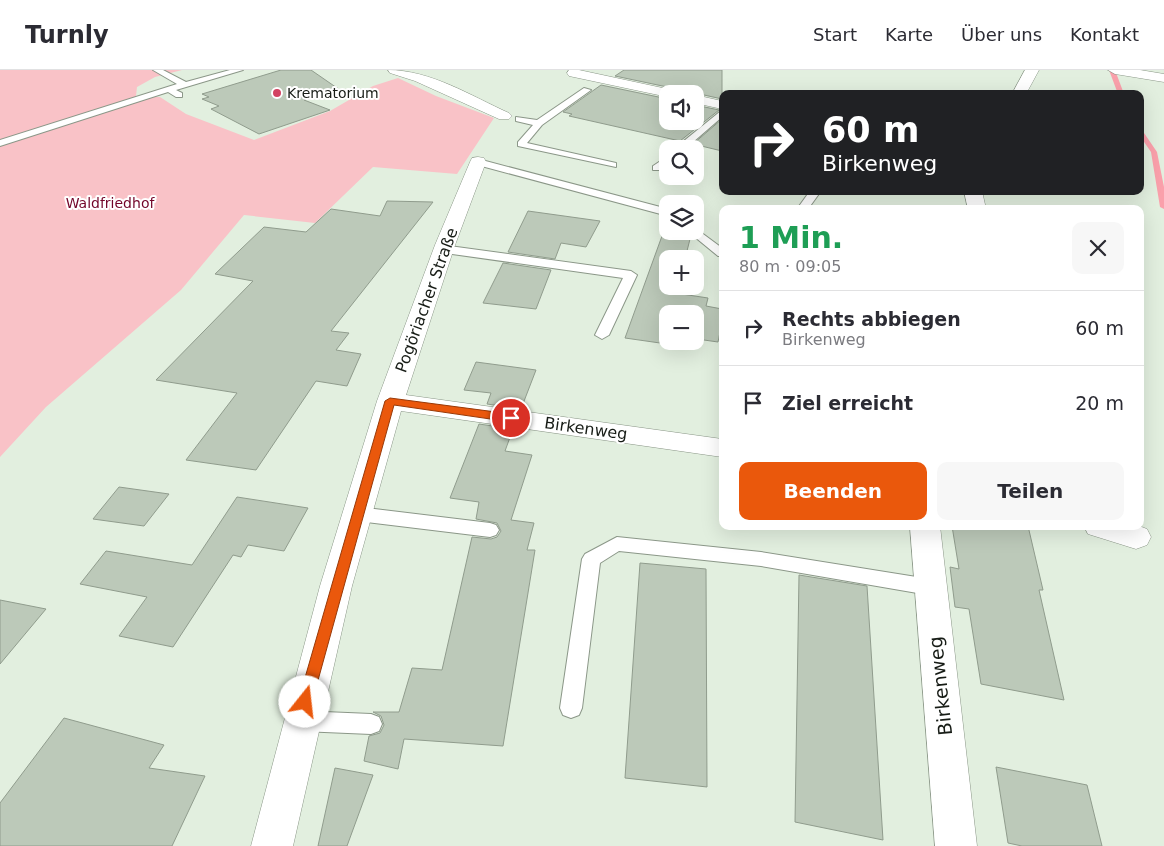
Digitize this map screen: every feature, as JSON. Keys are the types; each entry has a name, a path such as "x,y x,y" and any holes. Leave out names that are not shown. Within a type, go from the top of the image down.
{"street":[{"path":"395,70 420,78 504,116"},
{"path":"580,70 574,73 659,91"},
{"path":"1021,90 1032,70"},
{"path":"1119,71 1164,78"},
{"path":"420,78 436,73"},
{"path":"704,101 719,104"},
{"name":"Pogöriacher Straße","path":"272,846 300,721 390,401 442,249 478,162"},
{"name":"Birkenweg","path":"390,401 719,448"},
{"name":"Birkenweg","path":"925,530 956,846"},
{"path":"1112,530 1136,537"}],"lane":[{"path":"157,70 185,85"},
{"path":"0,143 169,89 239,70"},
{"path":"169,89 179,95"},
{"path":"588,90 539,123 521,144 612,165"},
{"path":"689,140 719,115"},
{"path":"519,119 539,123"},
{"path":"478,162 659,211"},
{"path":"805,205 813,195"},
{"path":"704,239 719,252"},
{"path":"442,249 631,275 602,335"},
{"path":"358,514 490,530"},
{"path":"571,708 590,560 617,544 762,559 930,587"},
{"path":"300,721 371,724"}],"green space":[{"name":"Waldfriedhof","path":"0,70 182,70 155,77 137,87 136,96 160,97 186,114 254,140 330,111 373,86 398,78 436,96 494,118 457,174 373,167 315,223 244,215 181,290 46,407 0,457"}],"building":[{"path":"281,70 311,70 340,90 304,100 330,110 259,134 211,109 219,106 202,99 209,97 202,94"},
{"path":"624,70 722,70 722,90 719,90 719,98 704,95 704,85 659,85 615,76"},
{"path":"601,85 659,97 659,130 694,130 681,140 676,140 569,116 572,114 563,112"},
{"path":"704,107 719,110 704,122"},
{"path":"719,122 719,150 704,147 704,140 698,140"},
{"path":"387,201 433,202 331,331 349,333 336,350 361,354 347,386 316,381 256,470 186,460 237,393 156,380 253,281 215,274 264,227 306,232 331,209 380,216"},
{"path":"528,211 600,221 586,247 561,243 555,259 508,252"},
{"path":"661,240 690,240 687,250 659,250 659,295 688,295 708,298 706,306 719,308 718,342 704,340 704,305 659,305 659,343 625,338"},
{"path":"503,263 551,270 536,309 483,303"},
{"path":"476,362 536,370 521,409 487,404 491,393 464,390"},
{"path":"479,424 513,429 505,451 532,455 511,520 534,523 527,550 535,550 503,746 404,739 398,769 364,761 369,736 380,733 384,725 381,716 373,712 399,712 412,668 442,670 472,537 491,539 497,537 501,531 497,523 476,519 479,502 450,498"},
{"path":"119,487 169,494 144,526 93,519"},
{"path":"237,497 308,508 284,551 248,545 241,557 233,555 173,647 119,636 147,597 80,584 106,551 192,565"},
{"path":"953,530 1029,530 1043,590 1039,590 1064,700 981,684 969,609 955,607 950,567 959,569"},
{"path":"640,563 706,569 707,787 625,778"},
{"path":"799,575 867,586 883,840 795,822"},
{"path":"0,600 46,609 0,664"},
{"path":"64,718 164,745 149,768 205,776 172,846 0,846 0,803"},
{"path":"996,767 1087,785 1102,846 1022,846 1008,843"},
{"path":"335,768 373,775 347,846 318,846"}],"waterway":[{"path":"1112,70 1120,90"},
{"path":"1144,137 1154,152 1164,207"}],"place":[{"name":"Krematorium","path":"277,93"}],"route":[{"path":"305,702 390,401 511,418"}]}
